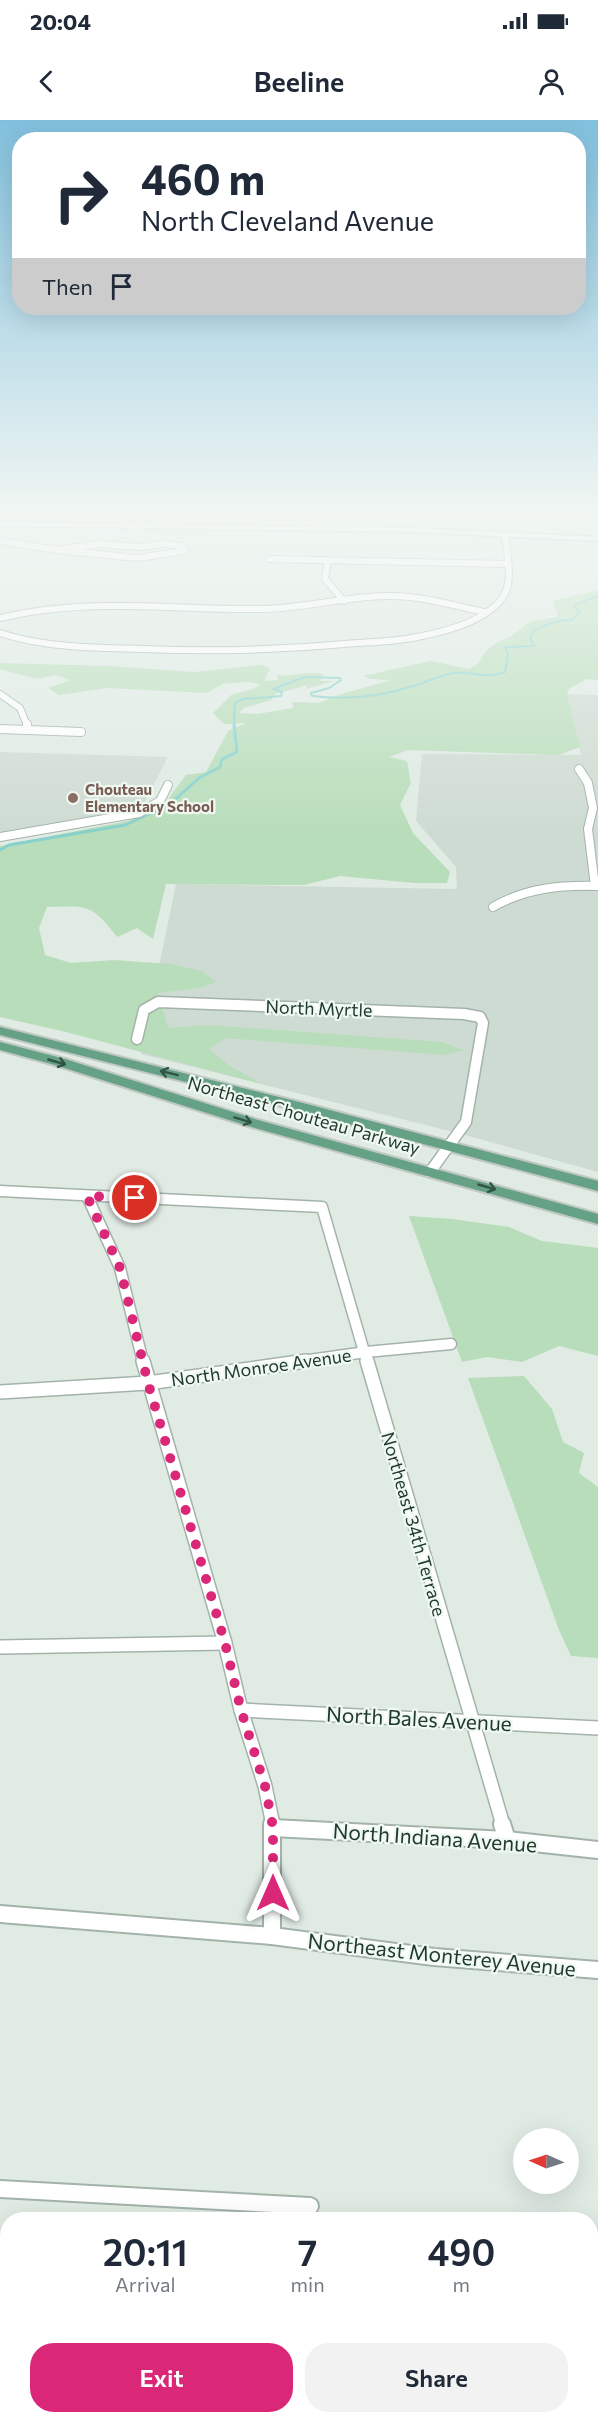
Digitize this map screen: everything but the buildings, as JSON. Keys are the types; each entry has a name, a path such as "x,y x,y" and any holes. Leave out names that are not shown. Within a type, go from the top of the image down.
{"main road":[{"name":"Northeast Chouteau Parkway","path":"0,1031 290,1104 448,1148 598,1186"},
{"name":"Northeast Chouteau Parkway","path":"0,1046 60,1062 253,1123 598,1219"}],"street":[{"path":"0,633 31,641 67,646 279,650 410,638 455,627 475,616"},
{"path":"0,694 14,702 24,712 27,730"},
{"path":"0,729 81,732"},
{"path":"493,908 508,898 528,891 551,887 597,886 588,829 593,808 588,783 579,769"},
{"path":"0,837 138,813 160,801 168,785"},
{"name":"North Myrtle","path":"137,1039 144,1010 158,1002 465,1014 480,1017 483,1023 466,1122 448,1148"},
{"path":"430,1172 448,1148"},
{"path":"0,1191 87,1196 120,1268 148,1383 225,1643 241,1710 265,1786 273,1827 272,1936"},
{"name":"Northeast 34th Terrace","path":"87,1196 322,1207 366,1352 469,1720 507,1840"},
{"name":"North Monroe Avenue","path":"0,1392 148,1383 366,1352 451,1344"},
{"path":"0,1647 225,1643"},
{"name":"North Bales Avenue","path":"241,1710 598,1728"},
{"name":"North Indiana Avenue","path":"273,1827 507,1840 598,1850"},
{"name":"Northeast Monterey Avenue","path":"0,1914 272,1936 434,1957 598,1970"},
{"path":"0,2189 310,2206"}],"shaded area":[{"path":"567,694 598,695 598,1172 458,1133 141,1054 176,884 457,889 456,867 416,821 422,754 581,755"},
{"name":"Chouteau Elementary School","path":"0,752 168,757 139,813 0,837"}],"green space":[{"path":"598,616 598,680 587,679 569,689 567,694 580,747 559,755 408,750 389,757 407,761 411,783 400,805 413,833 450,872 447,883 414,883 340,876 304,885 166,884 153,939 137,928 117,937 94,912 71,906 47,907 39,928 45,955 71,963 114,960 170,964 202,971 216,982 203,987 158,993 168,1028 208,1025 442,1042 464,1050 445,1055 225,1038 209,1049 230,1066 262,1084 66,1032 0,1017 0,846 128,821 163,806 186,775 206,772 228,731 246,723 224,724 213,713 231,695 253,689 261,684 246,682 223,684 206,693 108,688 59,695 48,688 71,680 55,675 37,679 0,669 0,663 110,666 194,672 262,665 270,668 264,681 278,680 277,675 318,673 324,675 320,681 334,681 275,694 271,700 244,708 239,713 257,714 293,708 292,702 319,703 338,695 391,680 370,679 363,676 431,661 469,669 479,663 485,652 494,644 510,637 531,621 558,617"},
{"path":"409,1216 509,1227 542,1241 598,1248 598,1356 559,1346 522,1362 487,1357 462,1362"},
{"path":"524,1376 552,1409 563,1442 584,1453 579,1473 598,1487 598,1658 571,1656 559,1630 468,1378"}],"waterway":[{"path":"234,724 235,703 243,699 281,696 282,692 273,689 305,677 340,678 341,680 329,688 311,693 312,696 349,698 398,690 454,673 491,675 505,672 508,654 505,647 534,646 530,638 534,630 557,621 572,620 576,616"},
{"path":"0,850 9,845 125,825 169,805 199,778 220,767 222,759 237,752 234,724"}],"place":[{"name":"Chouteau Elementary School","path":"73,798"}],"route":[{"path":"135,1198 87,1196 120,1268 148,1383 225,1643 241,1710 265,1786 273,1827 273,1893"}]}
